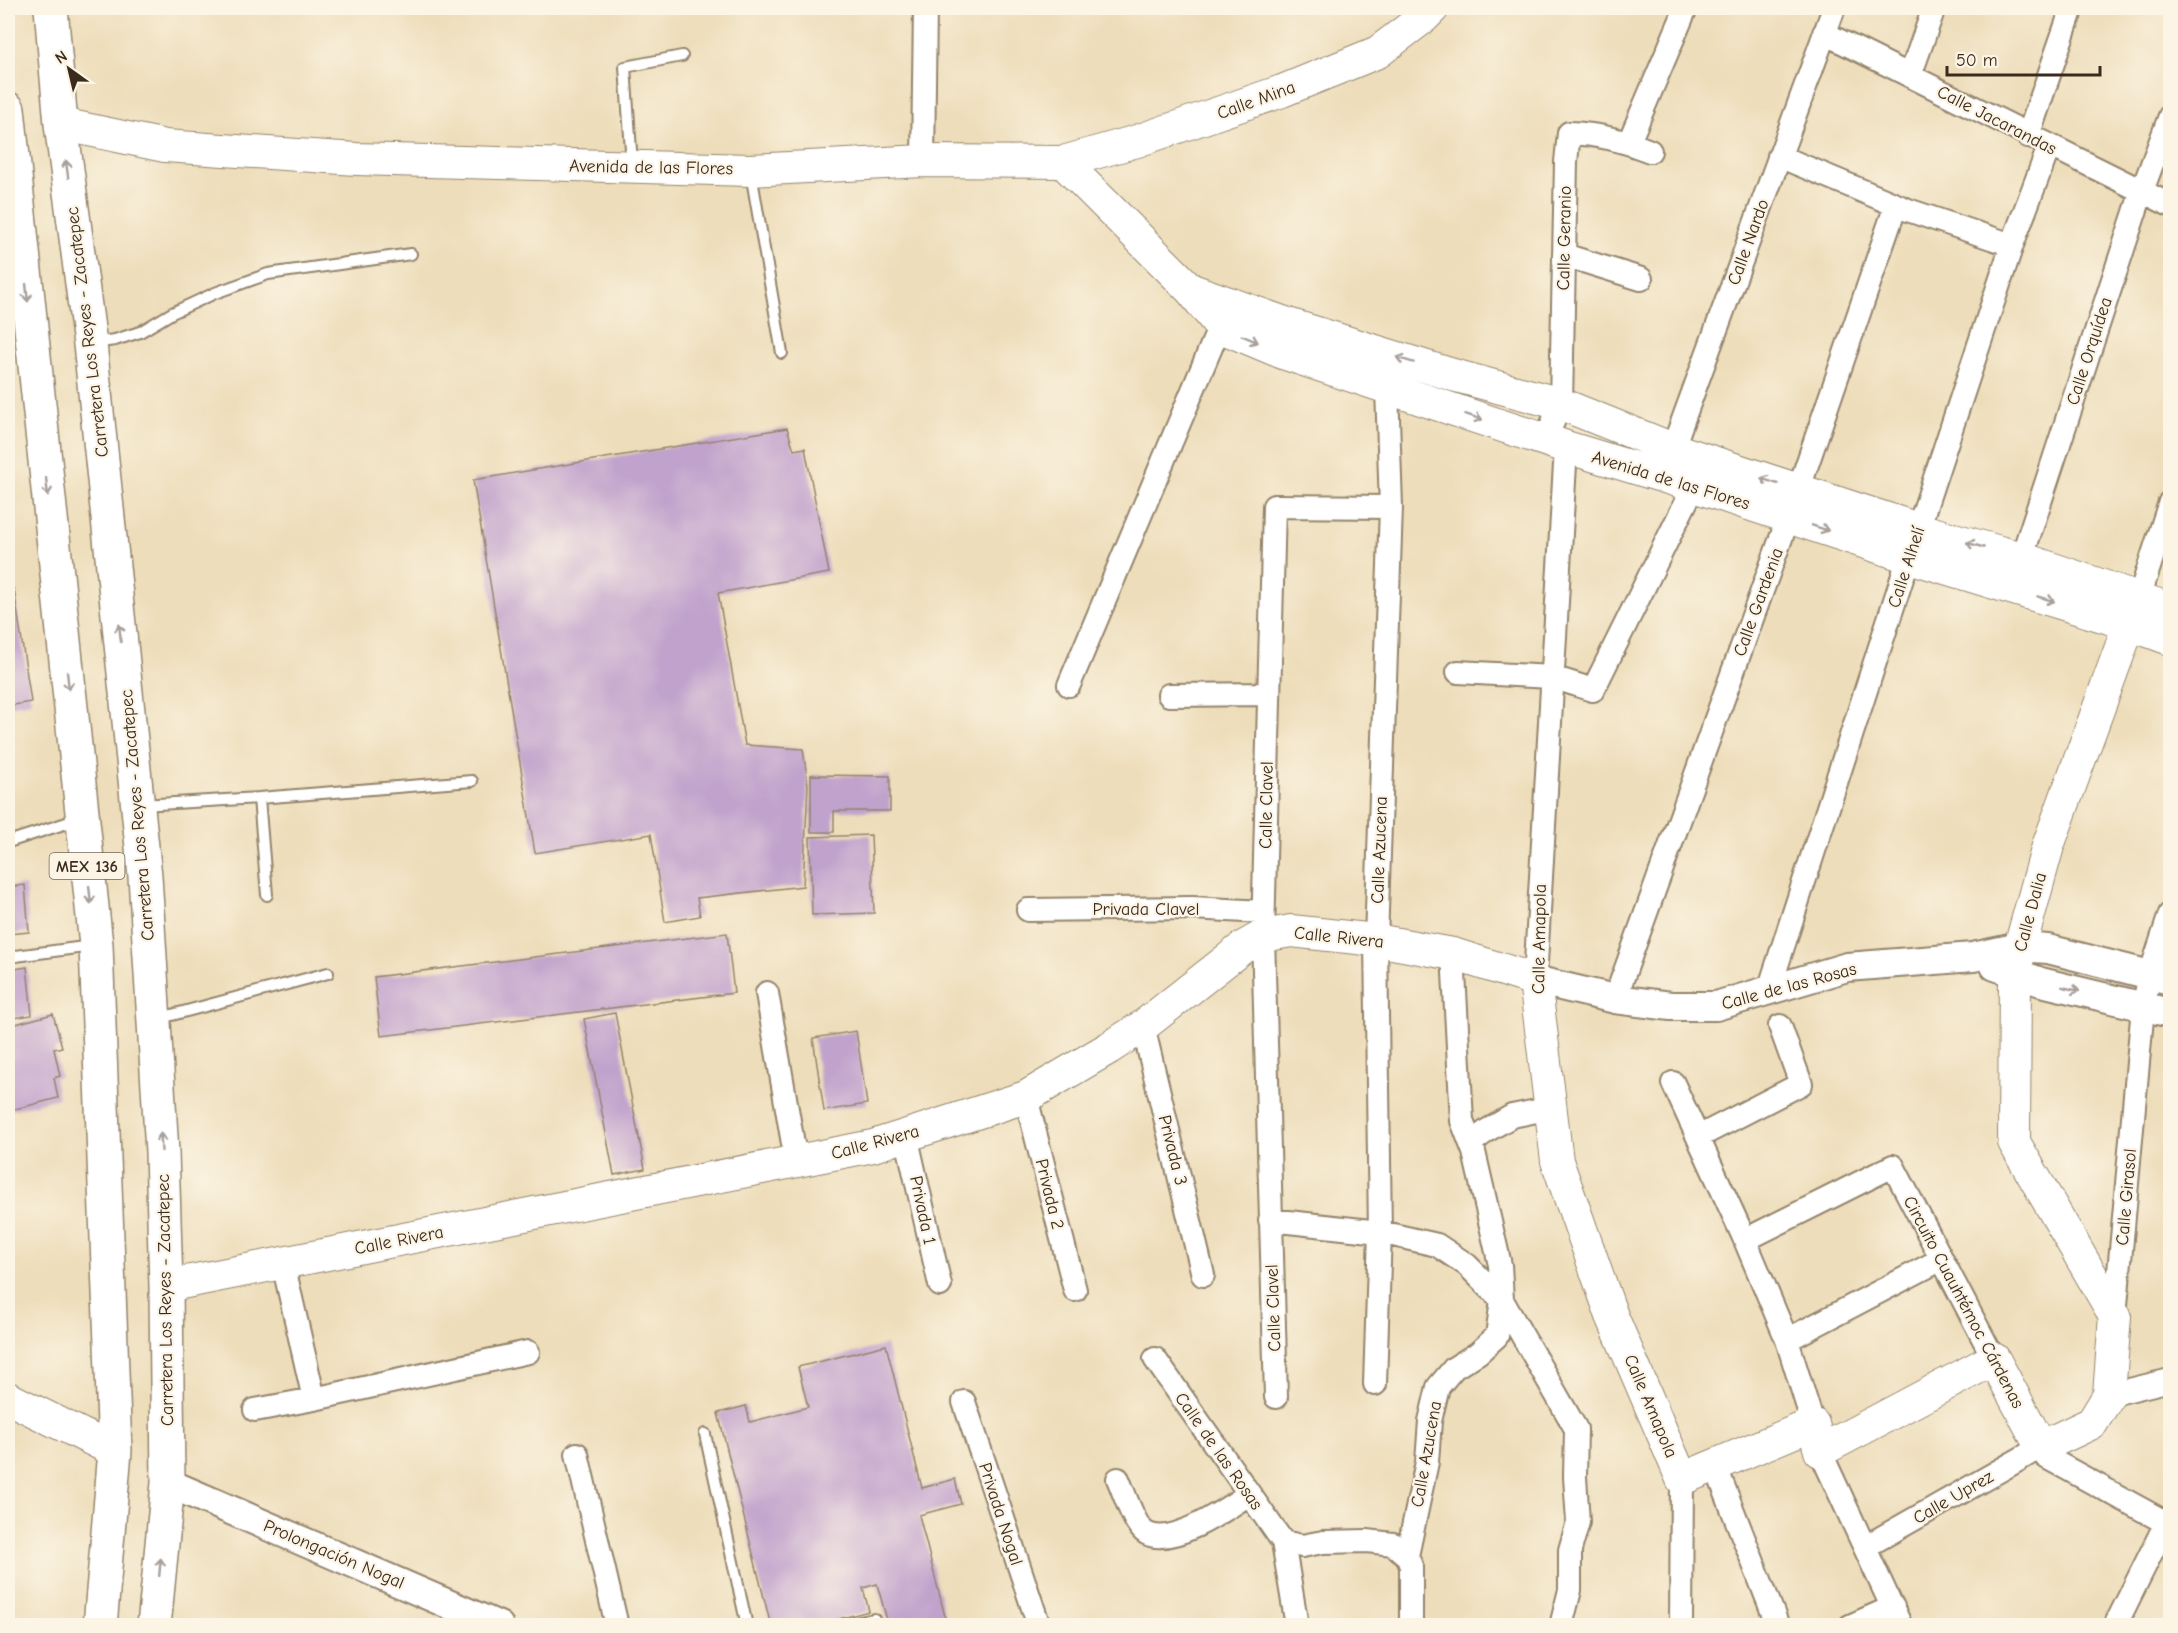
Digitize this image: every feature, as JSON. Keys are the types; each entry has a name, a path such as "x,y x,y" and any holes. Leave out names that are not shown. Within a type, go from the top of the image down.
{"main road":[{"name":"Carretera Los Reyes - Zacatepec","path":"51,8 61,124 90,344 145,876 162,1152 166,1286 168,1482 154,1626"},
{"name":"Calle Mina","path":"1063,162 1137,141 1282,91 1378,52 1433,8"},
{"name":"MEX 136","path":"8,109 96,945 115,1451 100,1626"},
{"name":"Avenida de las Flores","path":"61,124 165,146 356,159 750,170 923,161 1063,162 1191,290 1282,353 1555,444 1667,463 1794,504 1914,543 2013,589 2134,611 2170,609"},
{"name":"Avenida de las Flores","path":"1225,315 1291,325 1453,375 1561,404 1667,463 1694,486 1794,504"},
{"name":"Avenida de las Flores","path":"1914,543 2021,558 2134,611 2170,639"},
{"name":"Calle Dalia","path":"2115,1316 2014,1142 2017,961 2048,846 2134,611"},
{"name":"Calle Rivera","path":"166,1286 873,1146 1026,1097 1143,1026 1242,948 1263,924 1291,931 1376,940 1453,954 1535,980"},
{"name":"Calle Amapola","path":"1535,980 1557,1161 1612,1316 1682,1479"},
{"name":"Calle Girasol","path":"2041,1447 2092,1423 2109,1395 2115,1316"},
{"path":"1682,1479 1715,1465 1816,1437 1994,1359"},
{"name":"Circuito Cuauhtémoc Cárdenas","path":"1994,1359 2041,1447"},
{"path":"8,1398 115,1451"}],"street":[{"path":"923,161 925,8"},
{"path":"1629,142 1686,8"},
{"name":"Calle Nardo","path":"1667,463 1834,8"},
{"path":"1910,76 1934,8"},
{"path":"2028,136 2072,8"},
{"name":"Calle Jacarandas","path":"1824,33 2170,206"},
{"name":"Calle Orquídea","path":"2013,589 2021,558 2142,191 2170,116"},
{"name":"Calle Geranio","path":"1561,404 1566,162 1569,133 1594,134 1629,142 1650,151"},
{"name":"Calle Alhelí","path":"1769,990 2012,245 2049,147"},
{"path":"1779,156 1896,205 2012,245"},
{"name":"Calle Gardenia","path":"1615,999 1794,504 1896,205"},
{"path":"1564,255 1641,279"},
{"path":"1069,685 1225,315"},
{"path":"1440,405 1453,375"},
{"name":"Calle Azucena","path":"1375,1384 1380,1232 1376,940 1391,507 1387,388"},
{"path":"1555,444 1561,404"},
{"name":"Calle Amapola","path":"1535,980 1552,677 1555,444"},
{"path":"1458,672 1552,677 1593,690 1694,486"},
{"name":"Calle Dalia","path":"2134,611 2170,502"},
{"name":"Calle Clavel","path":"1276,1397 1263,924 1274,506 1391,507"},
{"path":"1169,694 1269,694"},
{"name":"Privada Clavel","path":"1028,910 1192,908 1263,924"},
{"name":"Calle Girasol","path":"2115,1316 2143,1007 2160,977 2170,914"},
{"name":"Calle de las Rosas","path":"2017,961 2048,949 2160,977"},
{"name":"Calle Azucena","path":"1411,1626 1411,1566 1407,1556 1427,1462 1430,1421 1438,1387 1454,1368 1478,1353 1497,1336 1502,1300 1500,1265 1471,1143 1462,1121 1453,954"},
{"name":"Calle de las Rosas","path":"1535,980 1615,999 1671,1006 1716,1006 1847,967 1973,957 2017,961 2143,1007 2170,1013"},
{"path":"767,993 796,1161"},
{"name":"Privada 3","path":"1143,1026 1203,1275"},
{"path":"1698,1137 1801,1084 1780,1026"},
{"path":"1673,1083 1745,1240 1787,1340 1816,1437 1897,1616 1850,1626"},
{"name":"Privada 2","path":"1026,1097 1075,1290"},
{"path":"1471,1143 1512,1116 1551,1108"},
{"name":"Privada 1","path":"906,1135 940,1285"},
{"name":"Circuito Cuauhtémoc Cárdenas","path":"1745,1240 1893,1166 1940,1260 1994,1359"},
{"path":"1270,1220 1380,1232 1437,1245 1467,1265 1502,1300 1576,1429 1575,1477 1578,1522 1570,1550 1570,1590 1561,1626"},
{"path":"1787,1340 1940,1260"},
{"path":"283,1263 314,1400"},
{"path":"255,1410 314,1400 528,1352"},
{"name":"Calle de las Rosas","path":"1155,1359 1283,1542"},
{"path":"2109,1395 2170,1380"},
{"name":"Privada Nogal","path":"964,1402 1039,1626"},
{"name":"Circuito Cuauhtémoc Cárdenas","path":"2041,1447 2046,1457 2168,1524"},
{"name":"Calle Uprez","path":"1865,1547 2041,1447"},
{"path":"577,1454 617,1626"},
{"path":"1715,1465 1778,1626"},
{"path":"1118,1479 1139,1526 1147,1534 1162,1536 1186,1530 1208,1520 1249,1494"},
{"path":"1681,1626 1682,1479"},
{"name":"Prolongación Nogal","path":"168,1482 500,1626"},
{"path":"2115,1626 2168,1524"},
{"path":"1297,1626 1283,1542 1302,1546 1323,1542 1393,1544 1407,1556"}],"lane":[{"path":"632,167 625,67 682,56"},
{"path":"750,170 782,353"},
{"path":"90,344 115,340 140,332 215,293 268,274 411,254"},
{"path":"138,806 472,781"},
{"path":"259,798 267,895"},
{"path":"8,842 82,818"},
{"path":"8,957 96,945"},
{"path":"154,1020 328,973"},
{"path":"705,1434 747,1626"},
{"path":"842,1626 874,1619"}],"building":[{"path":"787,428 794,450 805,448 829,573 718,593 745,745 803,749 808,785 803,886 697,898 700,916 665,922 651,834 535,853 473,480"},
{"path":"14,589 31,702 8,706 8,590"},
{"path":"811,775 890,776 890,811 834,811 834,832 811,832"},
{"path":"871,835 874,913 812,915 810,837"},
{"path":"25,885 29,932 8,934 8,887"},
{"path":"727,933 734,993 381,1036 374,977"},
{"path":"27,967 32,1015 14,1018 8,970"},
{"path":"615,1013 645,1169 614,1175 584,1019"},
{"path":"53,1014 62,1047 54,1049 60,1076 54,1078 58,1098 8,1111 8,1026"},
{"path":"856,1031 867,1104 824,1111 813,1038"},
{"path":"886,1345 922,1488 955,1479 961,1504 919,1515 947,1624 867,1626 887,1620 877,1584 863,1588 869,1611 812,1626 771,1626 718,1413 746,1406 750,1422 808,1407 798,1367"}]}
